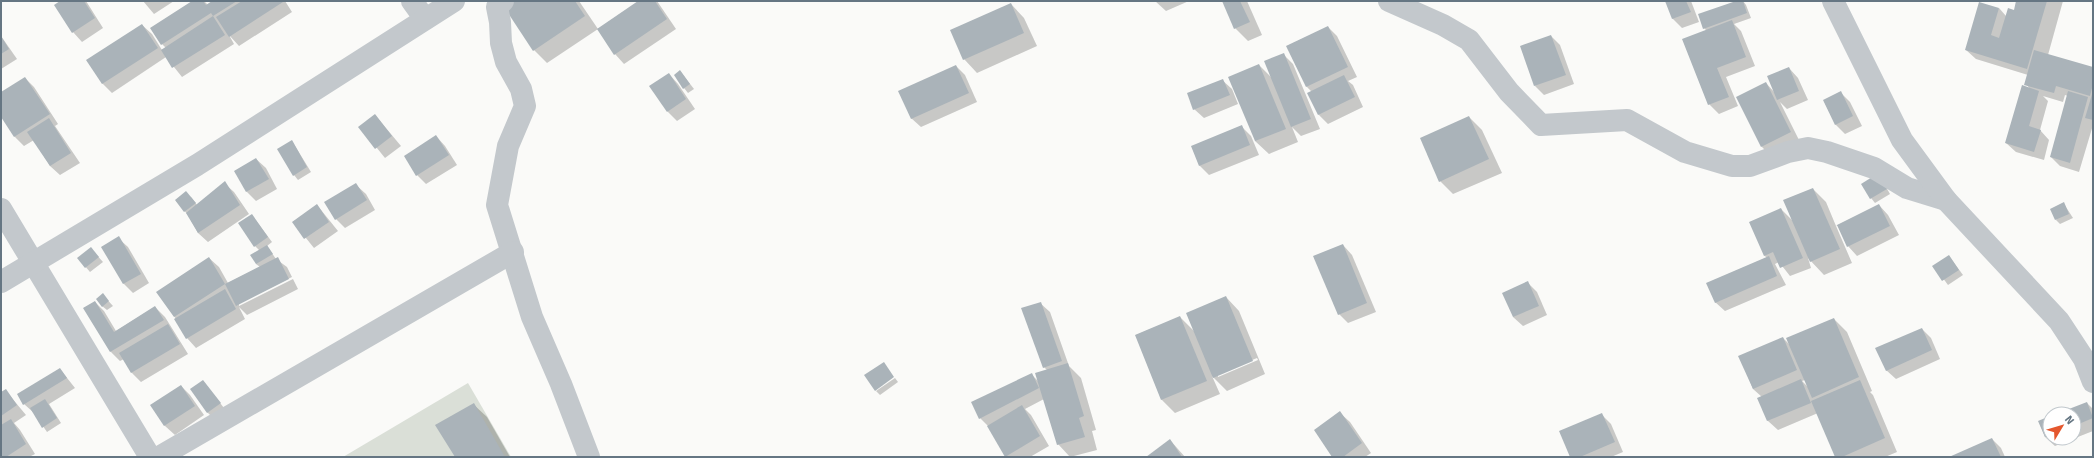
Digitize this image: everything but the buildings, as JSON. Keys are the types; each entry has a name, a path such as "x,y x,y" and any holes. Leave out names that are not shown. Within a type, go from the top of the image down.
{"street":[{"path":"412,1 425,19"},
{"path":"1,282 197,166 454,1"},
{"path":"503,1 497,7 500,22 501,43 506,62 521,89 525,106 508,146 497,205 513,252 532,317 561,384 589,457"},
{"path":"1390,1 1443,24 1470,40 1509,92 1542,125 1627,120 1686,152 1732,166 1750,166 1788,152 1808,148 1827,152 1874,168 1907,188 1946,200"},
{"path":"1833,1 1902,140 1946,200 2059,321 2084,359 2093,382"},
{"path":"1,210 150,457"},
{"path":"159,457 513,252"}],"shaded area":[{"path":"468,383 511,457 343,457"}]}
